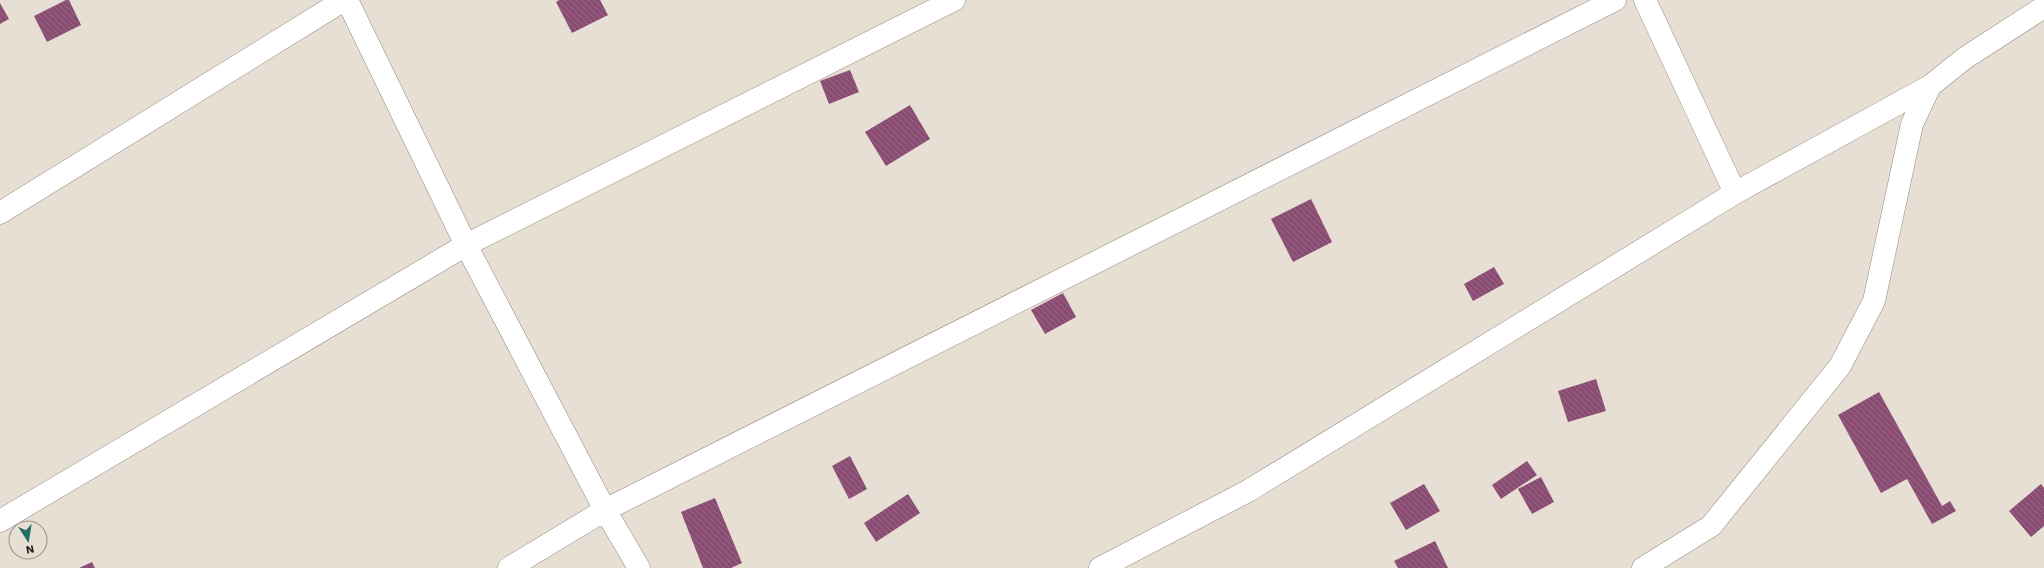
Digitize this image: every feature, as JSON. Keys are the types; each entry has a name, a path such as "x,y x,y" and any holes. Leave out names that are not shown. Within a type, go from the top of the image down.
{"street":[{"path":"0,213 344,0"},
{"path":"347,0 466,245 605,510 639,568"},
{"path":"0,521 466,245 954,0"},
{"path":"508,568 605,510 1615,0"},
{"path":"1645,0 1735,192"},
{"path":"1100,568 1248,490 1735,192 1930,86 1965,58 2044,7"},
{"path":"1644,568 1711,526 1840,366 1874,301 1912,124 1930,86"}],"building":[{"path":"66,0 69,0 81,25 47,42 34,16"},
{"path":"559,0 600,0 608,15 572,33 556,2"},
{"path":"0,3 9,19 0,24"},
{"path":"850,70 859,92 829,104 820,81"},
{"path":"910,105 930,139 886,166 865,132"},
{"path":"1311,199 1332,242 1293,262 1271,219"},
{"path":"1494,267 1504,284 1473,301 1464,284"},
{"path":"1063,293 1076,317 1045,334 1031,310"},
{"path":"1596,379 1606,411 1568,422 1558,391"},
{"path":"1879,392 1942,506 1950,501 1956,511 1932,524 1907,479 1881,493 1838,415"},
{"path":"850,456 867,489 849,499 832,466"},
{"path":"1527,461 1537,475 1501,499 1492,485"},
{"path":"1541,477 1554,502 1532,514 1518,489"},
{"path":"1424,484 1440,511 1406,530 1390,503"},
{"path":"2041,484 2044,488 2044,526 2031,537 2009,511"},
{"path":"908,494 920,513 876,542 864,523"},
{"path":"715,498 742,563 731,568 703,568 681,512"},
{"path":"1435,541 1448,568 1398,568 1394,561"},
{"path":"92,562 95,568 79,568"}]}
